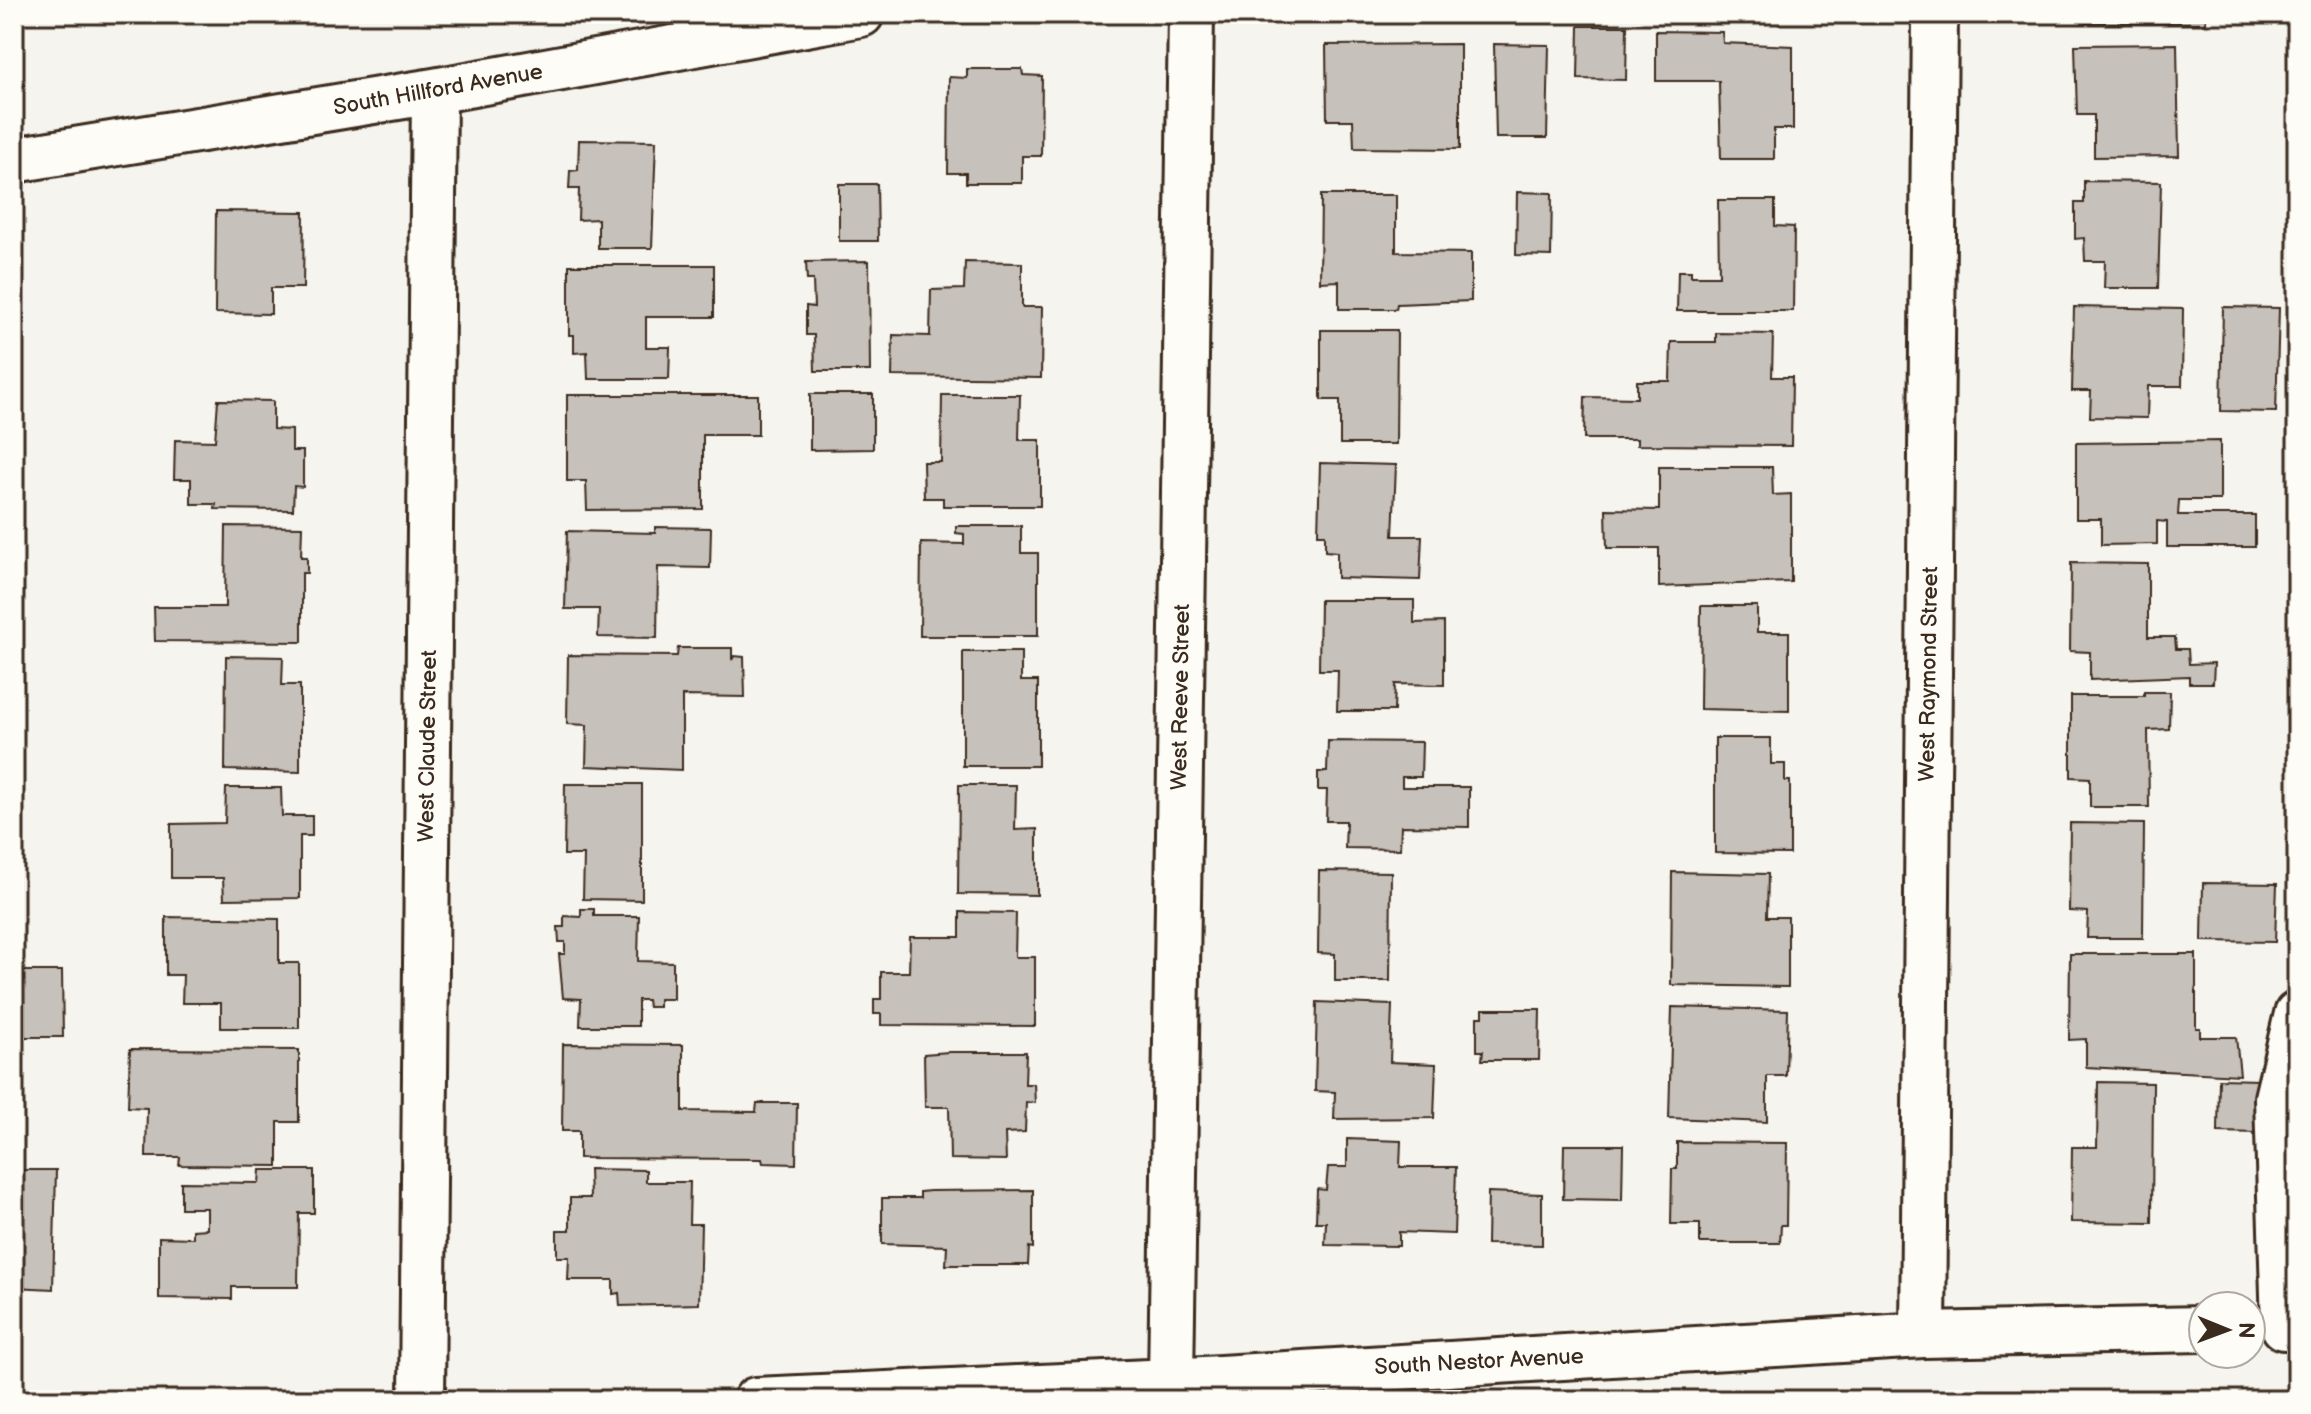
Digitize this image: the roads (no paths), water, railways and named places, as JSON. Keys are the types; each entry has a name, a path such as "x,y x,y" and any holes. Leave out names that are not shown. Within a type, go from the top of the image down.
{"street":[{"name":"South Hillford Avenue","path":"14,160 434,91 861,14"},
{"name":"West Reeve Street","path":"1171,1381 1191,14"},
{"name":"West Raymond Street","path":"1923,1335 1935,14"},
{"name":"West Claude Street","path":"422,1400 434,91"},
{"path":"2277,1327 2277,1098 2297,1014"},
{"name":"South Nestor Avenue","path":"756,1400 1171,1381 1923,1335 2187,1329"}]}
